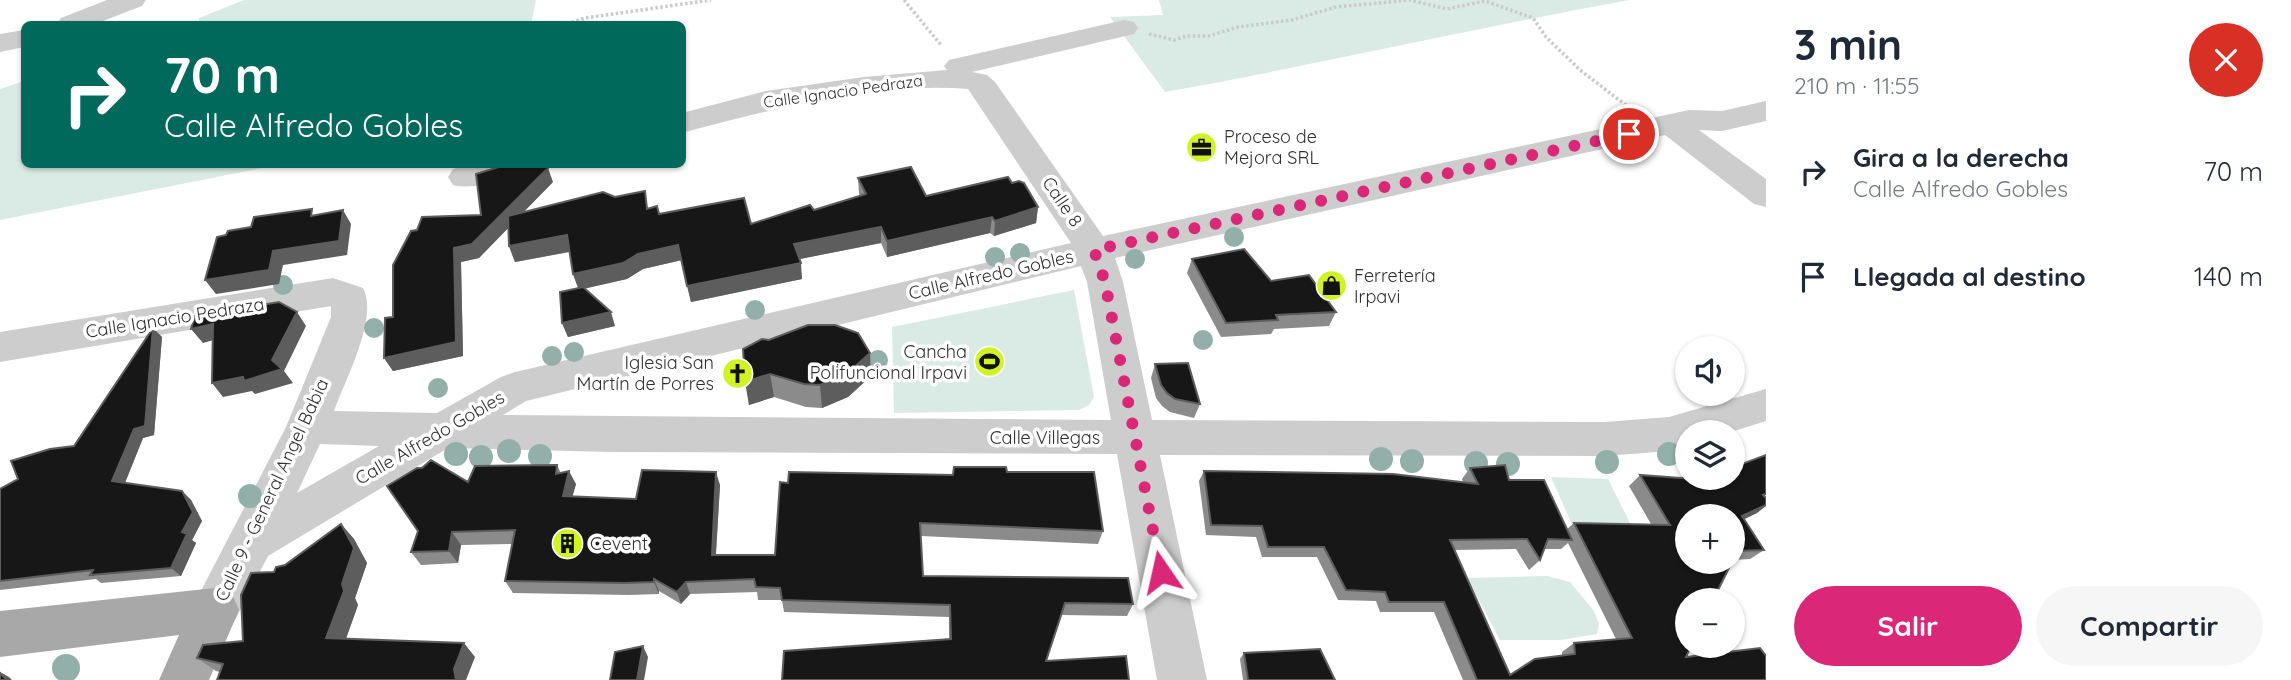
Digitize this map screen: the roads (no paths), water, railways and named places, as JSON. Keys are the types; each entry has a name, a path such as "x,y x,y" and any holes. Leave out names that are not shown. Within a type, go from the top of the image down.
{"main road":[{"path":"0,634 169,613 215,610"},
{"name":"Calle 9 - General Angel Babia","path":"184,680 215,610"}],"street":[{"path":"79,21 132,0"},
{"name":"Calle Ignacio Pedraza","path":"686,122 766,100 961,72 1124,27"},
{"path":"0,43 21,39"},
{"name":"Calle 8","path":"961,72 984,88 1094,250 1105,282 1182,680"},
{"name":"Calle Alfredo Gobles","path":"252,542 515,388 1094,250 1689,120 1722,121 1766,111"},
{"path":"1672,125 1766,196"},
{"path":"465,177 502,168"},
{"name":"Calle Ignacio Pedraza","path":"0,347 334,292 350,298"},
{"name":"Calle 9 - General Angel Babia","path":"215,610 252,542 307,427 350,317 350,298"},
{"name":"Calle Villegas","path":"307,427 612,435 1605,439 1669,434 1766,405"}],"place":[{"name":"Proceso de Mejora SRL","path":"1201,147"},
{"name":"Ferretería Irpavi","path":"1331,286"},
{"name":"Cancha Polifuncional Irpavi","path":"990,362"},
{"name":"Iglesia San Martín de Porres","path":"737,373"},
{"name":"Cevent","path":"567,544"}]}
